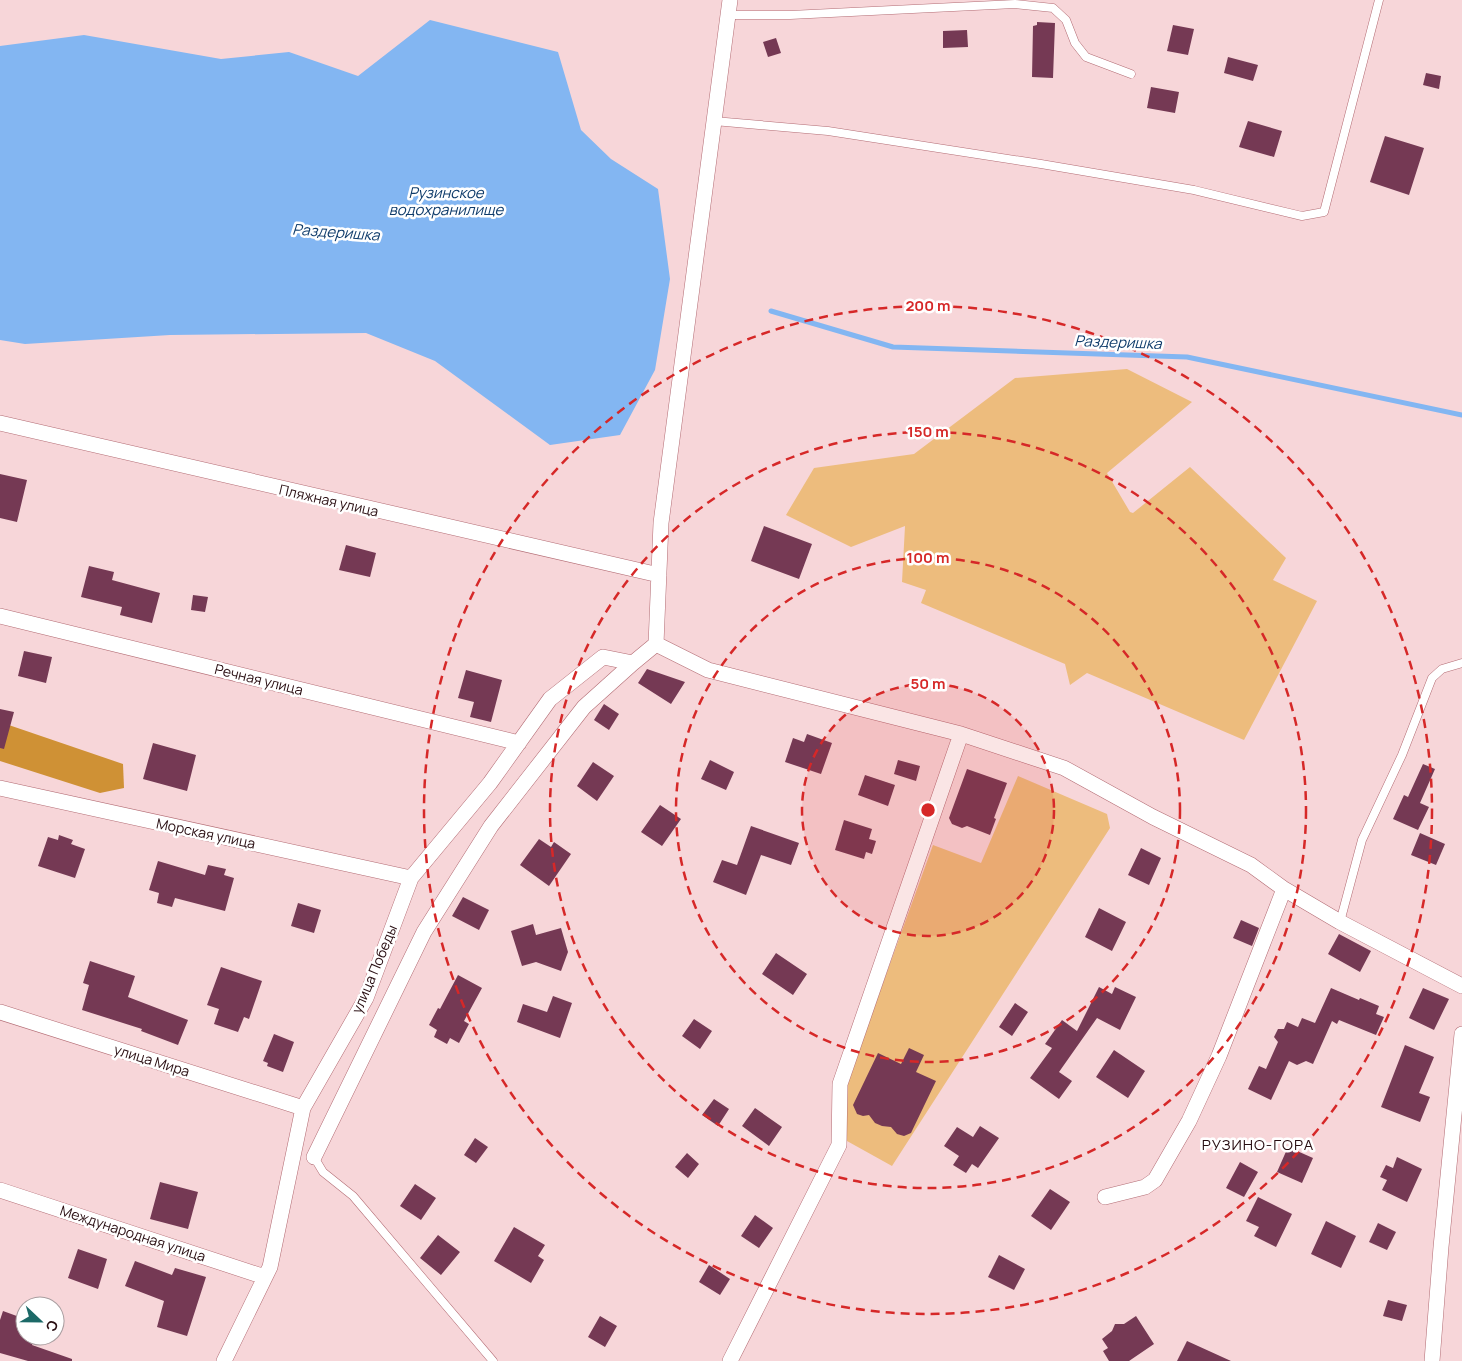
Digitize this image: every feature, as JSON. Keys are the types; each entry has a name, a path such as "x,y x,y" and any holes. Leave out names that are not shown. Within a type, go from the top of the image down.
{"street":[{"path":"314,1157 424,932 490,826 584,707 656,644 661,523 729,7"},
{"name":"Пляжная улица","path":"0,423 659,575"},
{"name":"Речная улица","path":"0,616 519,743"},
{"path":"656,644 708,670 961,734 1064,768 1153,817 1251,866 1284,889 1340,922 1462,986"},
{"name":"улица Победы","path":"224,1361 270,1267 303,1108 366,998 411,878 490,783 550,699 603,657 633,663"},
{"path":"730,1361 840,1145 840,1084 961,734"},
{"name":"Морская улица","path":"0,788 411,878"},
{"path":"1105,1197 1145,1187 1155,1180 1189,1120 1219,1056 1284,889"},
{"name":"улица Мира","path":"0,1012 303,1108"},
{"path":"1432,1361 1440,1247 1462,1034"},
{"name":"Международная улица","path":"0,1190 266,1276"}],"lane":[{"path":"714,121 828,131 1041,164 1194,190 1302,216 1324,212 1379,0"},
{"path":"729,7 790,15 1015,4 1053,8 1066,20 1075,43 1086,57 1131,74"},
{"path":"1340,922 1362,840 1402,755 1432,678 1442,669 1462,663"},
{"path":"314,1157 323,1172 353,1196 492,1361"}],"shaded area":[{"path":"1127,369 1192,402 1107,473 1130,512 1133,513 1190,467 1286,558 1273,580 1317,601 1244,740 1087,673 1070,685 1065,664 921,603 926,590 902,582 905,526 851,547 786,515 814,468 914,454 1015,378"},
{"path":"0,722 123,764 124,788 100,793 0,761"},
{"path":"1018,776 1107,814 1110,828 892,1166 847,1141 845,1088 933,845 981,863"}],"water":[{"name":"Рузинское водохранилище","path":"430,20 558,52 581,130 611,159 658,189 670,279 655,370 620,435 550,445 435,361 366,333 170,335 25,344 0,340 0,46 84,35 221,59 289,52 358,76"}],"building":[{"path":"1037,22 1055,23 1053,78 1032,77 1033,26 1037,25"},
{"path":"1173,25 1194,29 1188,55 1167,51"},
{"path":"967,30 968,47 943,48 943,31"},
{"path":"776,38 781,53 768,57 763,42"},
{"path":"1228,57 1258,65 1253,81 1224,73"},
{"path":"1426,73 1441,76 1439,89 1423,85"},
{"path":"1151,87 1179,92 1175,113 1147,108"},
{"path":"1248,121 1282,131 1274,157 1239,147"},
{"path":"1385,136 1424,148 1409,195 1370,182"},
{"path":"0,474 27,480 17,522 0,518"},
{"path":"764,526 812,544 799,579 751,561"},
{"path":"346,545 376,553 370,577 339,570"},
{"path":"89,566 114,572 112,580 160,593 152,623 120,615 122,607 81,597"},
{"path":"193,595 208,597 205,612 191,610"},
{"path":"24,651 52,657 46,683 18,676"},
{"path":"647,669 685,682 671,704 638,683"},
{"path":"466,670 502,680 491,722 470,717 474,702 458,698"},
{"path":"604,704 619,714 609,730 594,720"},
{"path":"0,709 14,712 4,749 0,748"},
{"path":"807,734 832,743 821,774 785,762 793,738 804,742"},
{"path":"153,743 196,755 187,791 143,779"},
{"path":"710,760 734,772 726,790 701,779"},
{"path":"898,760 920,766 916,781 894,774"},
{"path":"593,762 614,776 597,801 577,786"},
{"path":"1423,764 1435,769 1420,803 1429,807 1418,830 1393,819 1404,795 1408,797"},
{"path":"967,769 1007,783 990,835 967,826 962,828 952,824 949,818"},
{"path":"865,775 895,785 888,806 858,795"},
{"path":"660,805 681,819 662,846 641,832"},
{"path":"844,820 872,829 869,839 876,841 872,854 866,852 864,859 835,850"},
{"path":"751,826 799,843 791,865 761,855 746,895 713,882 722,860 737,865"},
{"path":"1420,833 1445,844 1436,865 1411,855"},
{"path":"59,835 73,840 71,844 85,849 75,878 38,866 48,837 58,840"},
{"path":"539,839 551,847 554,842 571,854 549,886 520,865"},
{"path":"1141,848 1161,858 1149,885 1128,875"},
{"path":"158,861 205,875 208,865 226,869 224,875 234,878 225,911 175,898 172,907 157,903 159,893 149,890"},
{"path":"463,897 489,910 479,930 452,916"},
{"path":"298,903 321,910 314,933 291,926"},
{"path":"1099,908 1126,922 1112,951 1085,937"},
{"path":"1241,920 1259,928 1252,946 1233,938"},
{"path":"533,924 536,935 561,928 568,952 561,971 536,962 522,966 511,931"},
{"path":"1339,934 1371,951 1360,972 1328,954"},
{"path":"776,953 807,974 793,995 762,974"},
{"path":"90,961 135,976 128,997 188,1020 178,1045 141,1031 142,1029 82,1010 89,985 83,983"},
{"path":"221,967 262,981 249,1019 244,1017 238,1032 214,1024 219,1009 207,1005"},
{"path":"458,975 482,988 464,1021 469,1024 459,1043 450,1038 447,1044 434,1037 437,1030 429,1025"},
{"path":"1099,987 1112,994 1115,987 1136,997 1120,1030 1097,1018 1059,1072 1072,1081 1059,1099 1030,1078 1052,1048 1045,1044 1062,1020 1077,1031"},
{"path":"1331,988 1379,1006 1376,1014 1384,1017 1376,1035 1339,1020 1337,1024 1332,1021 1313,1064 1306,1061 1297,1065 1289,1061 1271,1100 1248,1089 1259,1066 1266,1069 1278,1042 1274,1037 1278,1029 1284,1029 1287,1022 1298,1027 1302,1018 1315,1023"},
{"path":"1423,988 1449,999 1434,1030 1409,1018"},
{"path":"553,996 572,1003 560,1038 517,1022 523,1004 547,1012"},
{"path":"1015,1003 1028,1012 1012,1036 999,1027"},
{"path":"694,1019 712,1031 700,1049 682,1036"},
{"path":"274,1034 294,1042 283,1072 267,1066 268,1063 263,1061"},
{"path":"1405,1045 1434,1057 1419,1093 1430,1097 1420,1122 1381,1107"},
{"path":"909,1048 924,1055 916,1072 936,1081 911,1133 904,1136 897,1134 891,1127 875,1123 869,1115 857,1114 853,1105 878,1053 901,1064"},
{"path":"1114,1050 1145,1071 1128,1098 1096,1077"},
{"path":"714,1099 729,1109 718,1126 702,1115"},
{"path":"755,1108 782,1127 769,1146 742,1126"},
{"path":"980,1126 999,1138 978,1168 972,1164 966,1173 953,1165 959,1156 944,1146 957,1127 973,1137"},
{"path":"475,1138 488,1147 476,1163 464,1155"},
{"path":"1288,1147 1313,1158 1302,1183 1277,1172"},
{"path":"687,1153 699,1164 688,1178 675,1167"},
{"path":"1397,1157 1422,1169 1407,1202 1382,1190 1387,1180 1380,1177 1386,1165 1393,1168"},
{"path":"1240,1162 1258,1172 1244,1197 1226,1188"},
{"path":"160,1182 198,1192 188,1229 150,1219"},
{"path":"415,1184 436,1198 421,1220 400,1206"},
{"path":"1050,1189 1070,1202 1051,1230 1031,1216"},
{"path":"1258,1197 1292,1214 1276,1247 1254,1236 1259,1227 1246,1221"},
{"path":"755,1215 773,1228 759,1248 741,1236"},
{"path":"1326,1221 1356,1236 1341,1268 1311,1254"},
{"path":"1378,1223 1396,1232 1387,1250 1369,1242"},
{"path":"514,1227 545,1245 538,1256 544,1260 531,1283 494,1261"},
{"path":"438,1235 460,1252 441,1275 420,1258"},
{"path":"78,1249 107,1259 98,1289 68,1278"},
{"path":"999,1255 1025,1269 1014,1290 988,1277"},
{"path":"135,1261 172,1275 175,1268 206,1277 187,1336 157,1327 164,1301 125,1286"},
{"path":"709,1265 730,1279 720,1295 699,1282"},
{"path":"1388,1300 1407,1305 1402,1321 1383,1316"},
{"path":"3,1311 15,1315 15,1346 35,1346 72,1359 72,1361 28,1361 0,1353 0,1320"},
{"path":"600,1316 617,1326 605,1347 588,1337"},
{"path":"1136,1316 1154,1344 1129,1361 1109,1361 1103,1351 1108,1348 1102,1339 1112,1331 1115,1324 1124,1324"},
{"path":"1187,1341 1231,1361 1177,1361"}],"waterway":[{"name":"Раздеришка","path":"771,311 893,347 1187,357 1462,415"}],"district":[{"name":"РУЗИНО-ГОРА","path":"1258,1144"}]}
